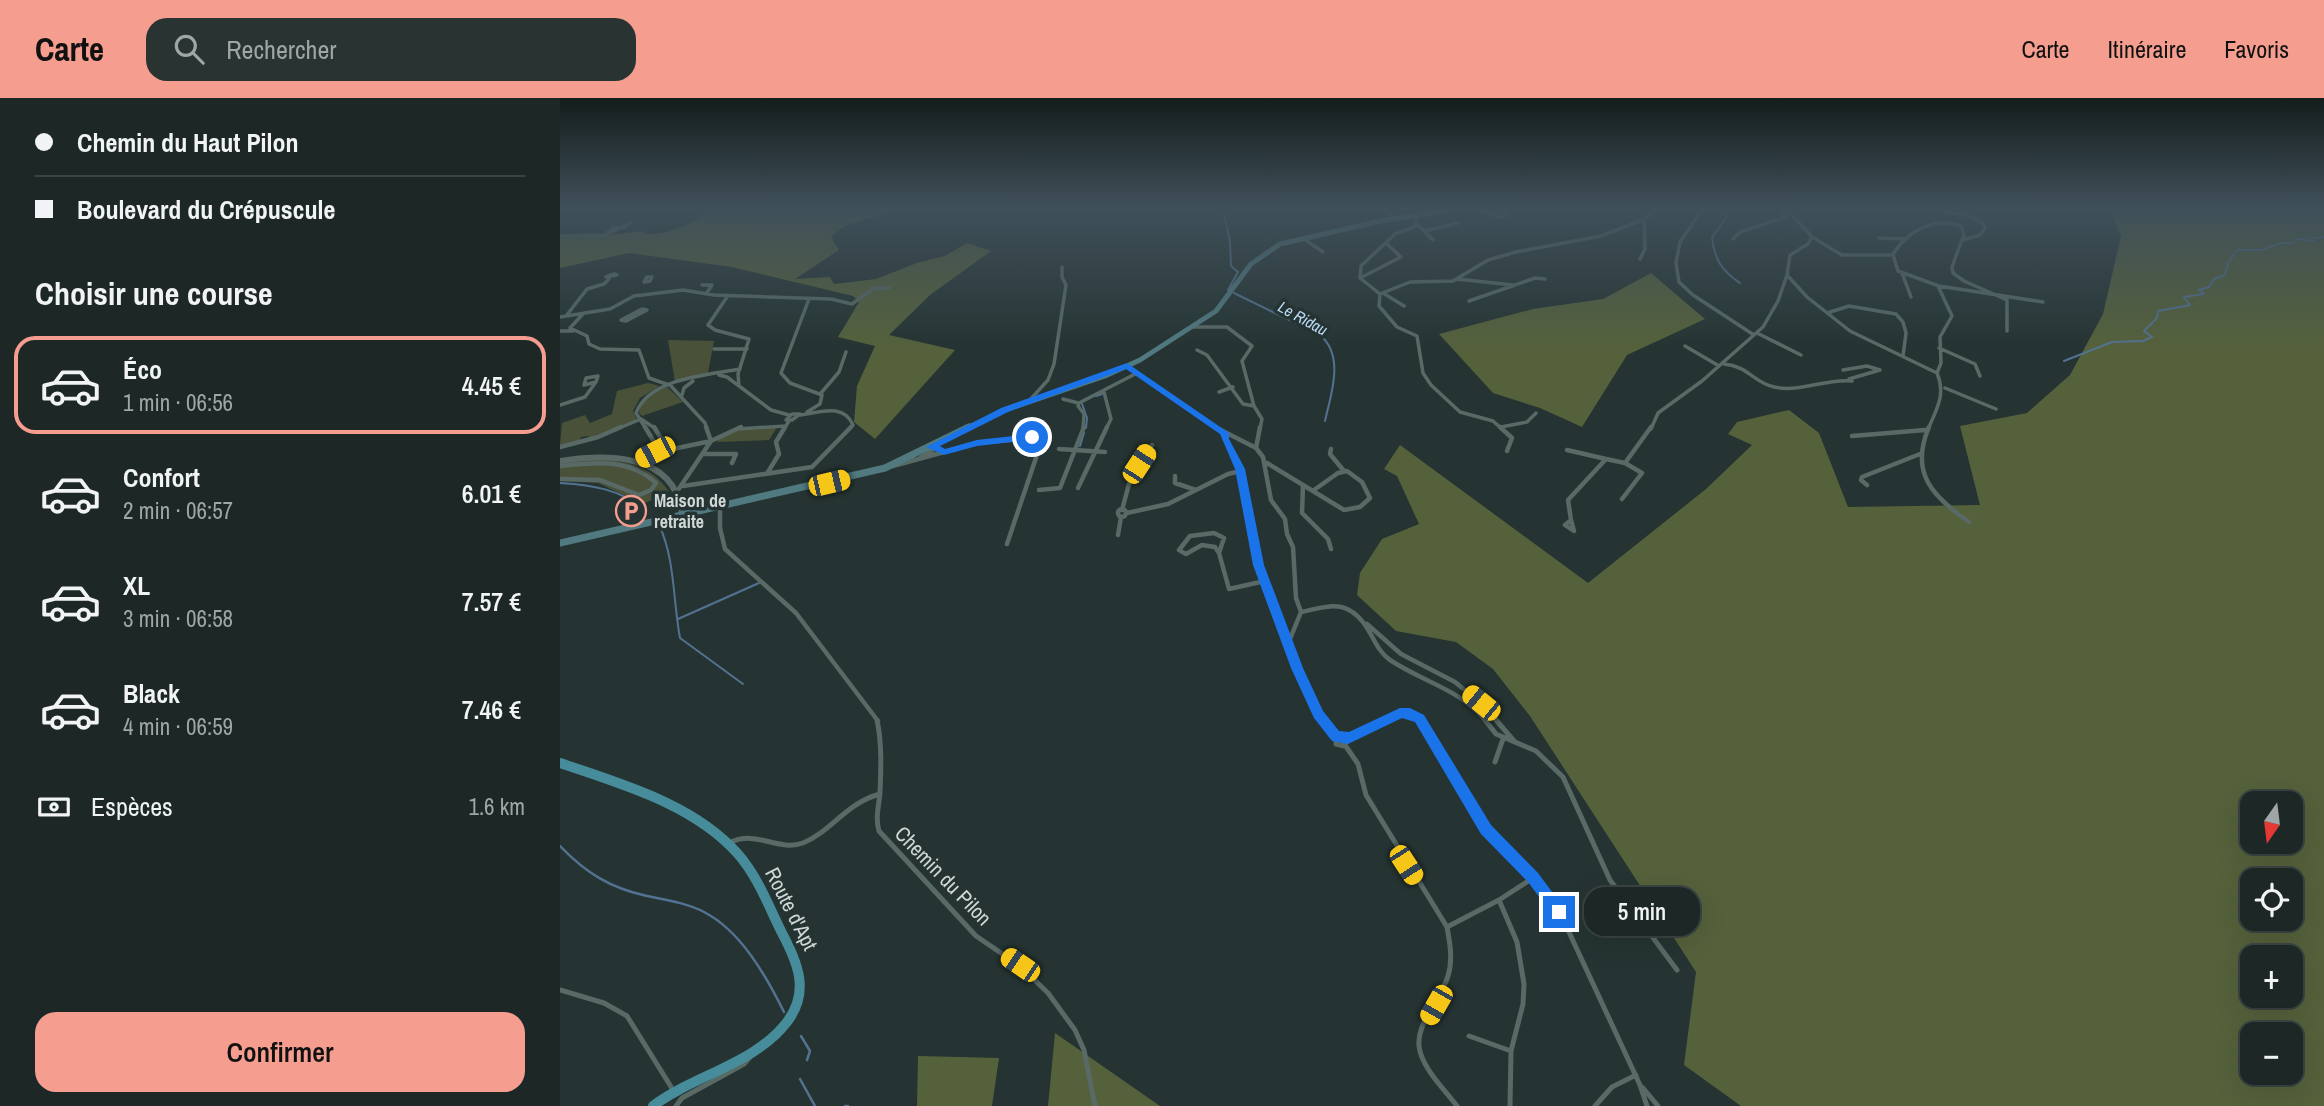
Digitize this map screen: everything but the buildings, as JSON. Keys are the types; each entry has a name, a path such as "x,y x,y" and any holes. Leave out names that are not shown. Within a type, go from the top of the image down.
{"main road":[{"path":"560,543 885,468 933,448 979,422 1077,385 1143,355 1192,327 1220,307 1259,257 1265,254"},
{"path":"1123,366 1180,334"},
{"name":"Route d'Apt","path":"560,763 649,797 728,843 747,866 796,960 802,977 801,999 787,1023 767,1043 673,1090 653,1106"}],"street":[{"path":"1360,278 1363,263 1374,254"},
{"path":"1360,278 1401,257 1398,254"},
{"path":"1381,293 1410,282 1445,283 1457,279 1480,263 1513,254"},
{"path":"1640,259 1642,254"},
{"path":"1677,254 1675,263 1679,282 1693,295 1756,334 1801,355"},
{"path":"1625,463 1648,435 1658,413 1720,365 1769,320 1787,275 1788,256 1791,254"},
{"path":"1840,254 1892,255 1895,266 1902,273 1937,285 2043,302"},
{"path":"1957,254 1952,267 1953,273 1964,281 1998,294 2009,303 2007,331"},
{"path":"1029,401 1046,384 1053,367 1061,332 1059,305 1066,285 1062,277 1062,267"},
{"path":"1902,273 1910,297"},
{"path":"1787,275 1807,297 1857,336 1937,373 1945,388 1996,409"},
{"path":"1360,278 1404,306"},
{"path":"1469,301 1537,278 1545,279"},
{"path":"566,317 586,289 605,284 609,279"},
{"path":"1457,279 1514,285"},
{"path":"642,295 648,282"},
{"path":"702,285 712,285 705,294"},
{"path":"1937,285 1952,316 1941,333 1941,363 1937,373"},
{"path":"560,317 615,307 629,298 642,295 684,290 727,296 846,301 852,304 874,288 889,288"},
{"path":"1381,293 1379,306 1395,326 1417,336 1423,373 1431,385 1460,412 1484,417 1501,427 1512,438 1507,451"},
{"path":"727,296 708,325 715,330 748,338 740,369 739,386"},
{"path":"809,299 781,373 796,386 821,393"},
{"path":"1827,313 1850,306 1896,314 1905,329 1903,356"},
{"path":"615,307 631,314"},
{"path":"643,308 647,310 627,321 621,320 631,314 643,308"},
{"path":"560,331 582,314"},
{"path":"571,324 573,331"},
{"path":"1192,327 1227,327 1250,343 1251,348 1244,355 1242,364 1254,406 1262,421 1256,448"},
{"path":"560,331 585,335 588,344 595,348 638,349 649,378 670,385 708,427 711,441 676,493"},
{"path":"1685,346 1720,365 1740,365 1776,387 1845,379 1880,370 1867,366 1843,370"},
{"path":"1939,347 1975,365 1980,376"},
{"path":"714,349 747,349"},
{"path":"1197,350 1205,353 1244,404 1254,406"},
{"path":"821,393 838,372 846,352"},
{"path":"1123,366 1138,373 1224,433 1256,448 1266,463 1344,510 1363,505 1370,498 1369,493 1358,477 1345,471 1331,456 1331,449"},
{"path":"661,451 636,411 640,401 655,390 670,385 740,369"},
{"path":"1063,399 1079,402 1138,373"},
{"path":"715,374 725,376 771,410 789,418 819,405 823,399 821,393"},
{"path":"682,396 683,389 698,379"},
{"path":"733,382 739,379"},
{"path":"1845,379 1852,381"},
{"path":"560,405 581,400 593,391 596,383"},
{"path":"1219,392 1233,387"},
{"path":"1945,388 1921,440 1922,472 1928,484 1969,522"},
{"path":"1078,488 1111,419 1104,392"},
{"path":"1039,490 1060,488 1085,422 1079,402"},
{"path":"683,486 813,467 853,425 848,415 841,411 799,414"},
{"path":"1501,427 1527,422 1536,413"},
{"path":"764,474 770,471 778,456 776,442 789,418"},
{"path":"560,447 598,438 641,419 648,421 670,449"},
{"path":"640,462 661,451 711,441 742,427 786,426"},
{"path":"1852,436 1926,430"},
{"path":"1224,433 1241,471 1258,565 1314,708 1336,737 1336,744 1346,742 1400,713 1410,713 1419,718 1486,829 1533,878 1566,924 1636,1075 1647,1106"},
{"path":"885,468 988,442 1043,437 1007,544"},
{"path":"1118,535 1129,484 1152,445"},
{"path":"915,461 933,448 944,452"},
{"path":"1059,449 1105,452"},
{"path":"1567,450 1625,463 1639,469 1642,474 1622,499"},
{"path":"704,454 736,454 732,463"},
{"path":"1867,485 1861,480 1862,477 1920,454"},
{"path":"561,465 608,456 640,462 662,476 676,493 685,512"},
{"path":"1571,520 1568,500 1606,459"},
{"path":"560,479 603,481 635,495 651,490 656,483 636,470 618,464 595,462 561,465"},
{"path":"1266,463 1271,500 1286,519 1287,534 1293,547 1301,614 1288,644"},
{"path":"1124,512 1161,507 1228,474 1241,471"},
{"path":"1314,490 1345,471"},
{"path":"1175,476 1175,483 1196,490"},
{"path":"1303,485 1302,513 1328,539 1331,549"},
{"name":"Chemin du Pilon","path":"720,507 720,528 725,549 796,613 818,645 877,718 880,734 880,794 876,822 880,833 976,936 1031,975 1069,1021 1084,1049 1096,1106"},
{"path":"1219,553 1224,538 1214,533 1190,536 1179,550 1188,554 1206,545 1215,547 1219,553 1227,588 1265,582"},
{"path":"1301,614 1332,606 1342,607 1401,654 1455,682 1481,703 1514,742"},
{"path":"1366,624 1387,659 1453,691 1476,710 1503,739 1536,751 1560,772 1610,880 1677,970"},
{"path":"1336,737 1344,736 1358,764 1366,795 1406,865 1447,927 1451,951 1448,976 1423,1026 1419,1046 1423,1060 1457,1106"},
{"path":"1495,762 1503,739"},
{"path":"728,843 743,835 783,844 802,843 860,799 880,794"},
{"path":"1447,927 1499,900 1533,878"},
{"path":"1499,900 1517,942 1524,984 1523,1003 1511,1051 1510,1106"},
{"path":"560,990 599,1001 621,1011 632,1023 662,1078 673,1090"},
{"path":"1469,1036 1511,1051"},
{"path":"676,1106 682,1098 744,1064 755,1050"},
{"path":"1595,1106 1612,1087 1636,1075"},
{"path":"1640,1085 1658,1106"}],"green space":[{"path":"560,254 624,254 560,268"},
{"path":"637,254 833,254 795,279 830,277 834,284 876,279 948,254 987,254 930,295 889,335 955,350 875,439 854,422 857,386 875,346 838,337 859,302 853,296 732,267"},
{"path":"2117,254 2324,254 2324,1106 1741,1106 1684,1065 1696,972 1530,716 1493,669 1456,642 1396,631 1357,595 1360,573 1382,539 1419,524 1397,476 1384,469 1400,445 1588,583 1706,489 1752,445 1728,434 1737,422 1789,410 1819,433 1848,507 1980,505 1960,426 2027,413 2070,375 2103,314"},
{"path":"1651,273 1705,319 1627,355 1582,427 1540,408 1493,393 1439,334 1533,309 1603,299"},
{"path":"668,340 714,341 708,373 675,382"},
{"path":"648,383 660,386 640,398 633,411 637,420 589,438 581,437 579,441 560,445 562,423 585,415 590,423 612,414 617,391"},
{"path":"667,387 683,402 642,416 639,413 640,408 646,400 653,393"},
{"path":"742,428 776,429 769,440 718,442 717,439"},
{"path":"597,458 638,466 654,476 669,492 643,504 598,483 560,481 560,463"},
{"path":"1055,1033 1160,1106 1048,1106"},
{"path":"918,1056 999,1058 992,1106 917,1106"}],"waterway":[{"name":"Le Ridau","path":"1228,290 1238,272 1231,266 1231,254"},
{"path":"1716,254 1728,274 1740,283"},
{"path":"2064,361 2112,342 2143,341 2152,337 2144,331 2157,318 2158,311 2190,305 2184,297 2204,294 2199,290 2209,287 2214,279 2225,275 2234,254"},
{"name":"Le Ridau","path":"1234,293 1320,335 1328,344 1334,364 1334,376 1325,421"},
{"path":"1096,396 1102,394"},
{"path":"1082,404 1087,418 1086,428"},
{"path":"1080,446 1084,433"},
{"path":"560,483 595,487 617,493 646,512"},
{"path":"659,525 671,565 680,638 743,684"},
{"path":"678,619 759,583"},
{"path":"560,846 589,872 610,884 634,893 691,906 717,920 741,942 784,1012"},
{"path":"801,1036 810,1051 807,1060"},
{"path":"800,1079 815,1106"}],"place":[{"name":"Maison de retraite","path":"631,511"}],"route":[{"path":"1032,437 977,443 944,452 931,447 1005,410 1127,366 1224,433 1224,439 1240,469 1258,565 1297,668 1318,714 1336,737 1344,736 1348,739 1400,713 1410,713 1419,718 1486,829 1533,878 1559,912"}]}
